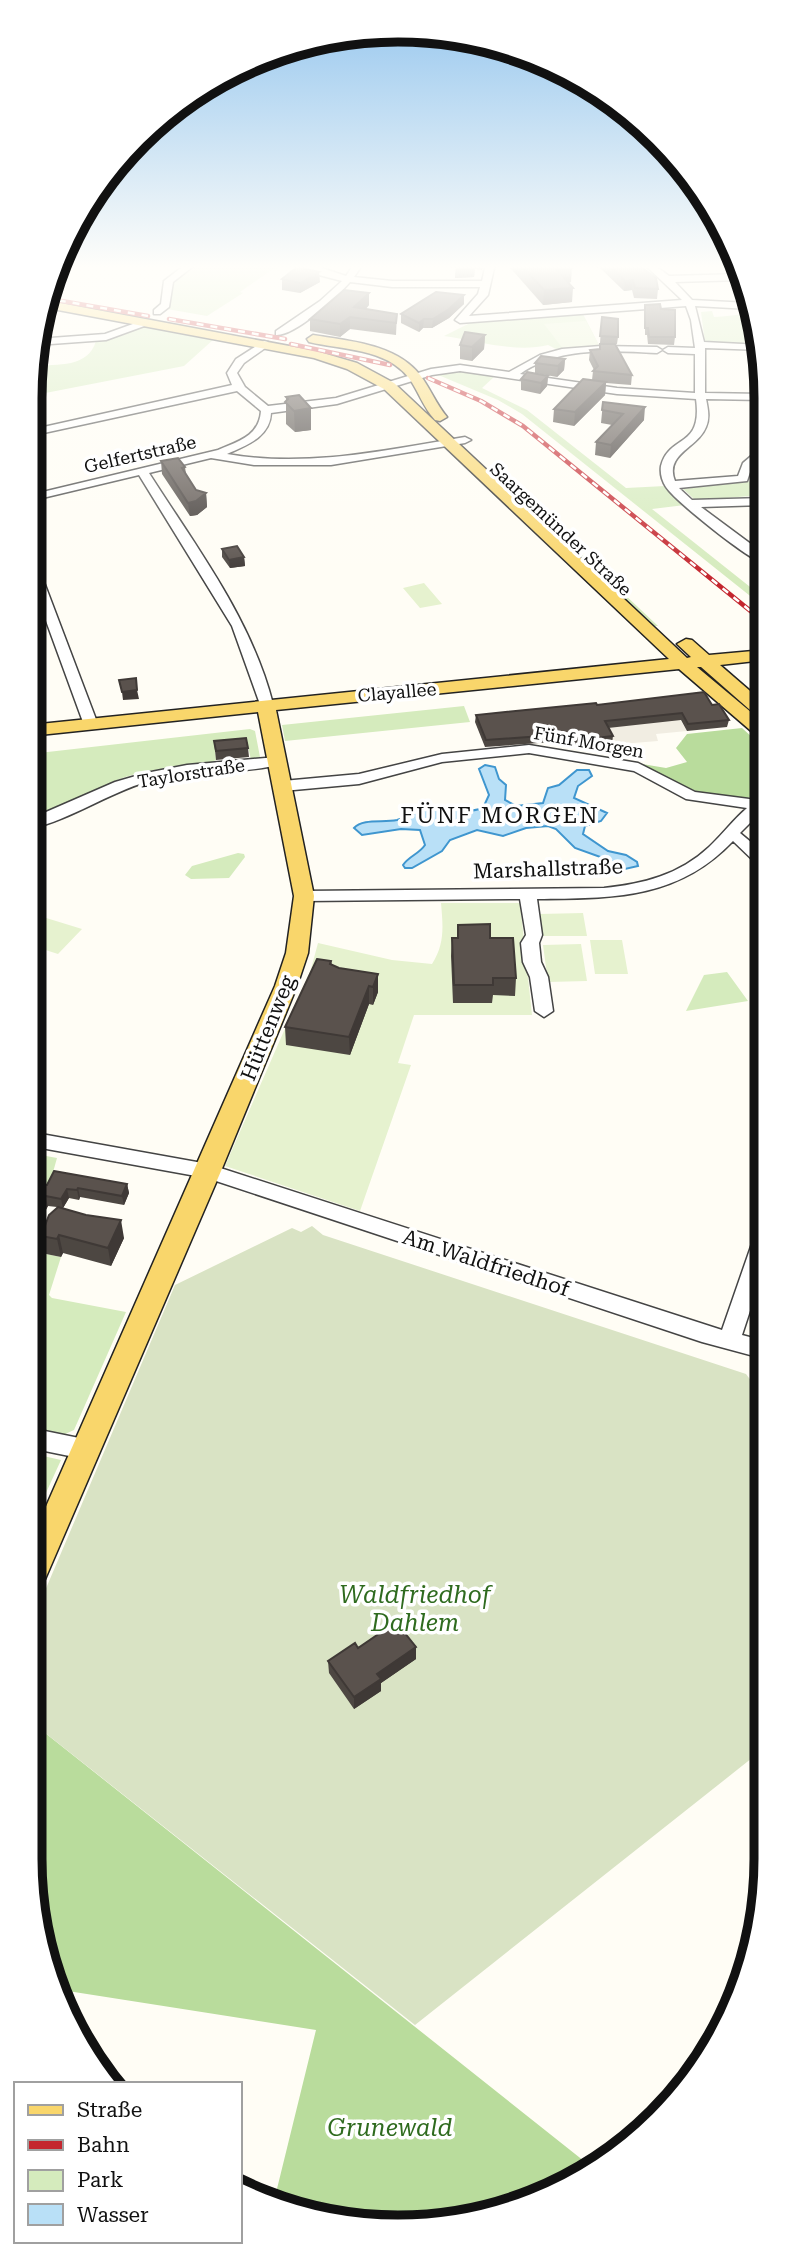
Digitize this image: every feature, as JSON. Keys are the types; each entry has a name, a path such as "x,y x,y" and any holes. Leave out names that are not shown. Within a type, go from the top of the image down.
{"main road":[{"name":"Saargemünder Straße","path":"359,369 389,386 458,442 701,668"},
{"path":"406,369 414,377"},
{"name":"Saargemünder Straße","path":"414,377 432,410 458,442"},
{"name":"Clayallee","path":"701,668 754,657"},
{"path":"701,668 754,706"},
{"path":"701,668 754,722"},
{"name":"Clayallee","path":"42,728 90,722 267,710 701,668 754,668"},
{"name":"Clayallee","path":"42,739 267,710"},
{"name":"Hüttenweg","path":"42,1549 208,1171 294,962 304,896 267,710"}],"street":[{"path":"234,369 233,380 266,410 324,404 434,371 449,369"},
{"path":"470,369 617,391 754,397"},
{"path":"511,375 520,369"},
{"path":"700,369 702,426 669,460 667,470 671,485 754,550"},
{"path":"42,430 239,387"},
{"name":"Gelfertstraße","path":"42,495 233,448 257,435 265,424 266,410"},
{"path":"213,454 254,461 331,462 458,442"},
{"path":"671,485 743,480 747,464 754,457"},
{"name":"Hüttenweg","path":"142,471 239,626 259,676 267,710"},
{"path":"692,504 754,499"},
{"path":"42,593 90,722"},
{"name":"Fünf Morgen","path":"283,786 359,779 442,758 529,749 638,767 691,796 754,803"},
{"name":"Taylorstraße","path":"42,821 132,781 176,772 277,761"},
{"name":"Marshallstraße","path":"304,896 604,893 648,886 692,868 754,812"},
{"path":"731,834 754,852"},
{"path":"528,895 534,935 530,943 532,962 539,977 544,1011"},
{"path":"42,1141 208,1171"},
{"name":"Am Waldfriedhof","path":"208,1171 754,1347"},
{"path":"729,1340 754,1267"},
{"path":"42,1440 84,1449"}],"green space":[{"path":"43,369 167,369 42,394"},
{"path":"464,372 495,376 482,388 527,410 626,488 665,486 685,505 652,509 754,590 754,599 522,414 498,400 436,374"},
{"path":"754,481 754,496 700,500 694,499 683,489"},
{"path":"567,542 658,626 652,626 564,543"},
{"path":"424,583 442,604 420,608 403,588"},
{"path":"464,706 470,722 285,741 282,725"},
{"path":"742,728 754,739 754,796 733,799 702,793 642,764 666,768 687,762 676,748 687,734"},
{"path":"250,729 255,731 260,757 251,760 248,746 215,749 216,760 210,763 136,774 102,786 42,815 42,753"},
{"path":"238,853 244,854 245,857 229,878 191,879 185,875 192,866"},
{"path":"441,903 520,903 532,1015 414,1015 398,1063 411,1065 360,1211 225,1166 311,969 318,943 392,960 432,964 441,942"},
{"path":"583,913 587,936 542,936 539,914"},
{"path":"42,917 82,929 58,954 42,949"},
{"path":"590,940 622,940 628,974 595,974"},
{"path":"581,944 587,981 548,982 543,945"},
{"path":"727,972 748,1001 686,1011 704,975"},
{"path":"42,1155 57,1158 42,1211"},
{"path":"42,1223 56,1225 46,1254 61,1257 49,1295 52,1298 126,1312 74,1430 63,1435 42,1431"},
{"name":"Waldfriedhof Dahlem","path":"312,1226 323,1235 746,1374 754,1385 754,1757 415,2025 42,1730 42,1598 175,1285 292,1228 301,1232"},
{"path":"42,1456 61,1460 42,1502"},
{"name":"Grunewald","path":"42,1731 585,2162 534,2188 512,2196 444,2212 398,2215 352,2212 306,2203 276,2193 316,2030 68,1991 54,1951 45,1905 42,1859"}],"shaded area":[{"path":"670,703 687,731 656,734 658,741 612,744 595,710"}],"water":[{"path":"485,765 495,767 499,779 506,785 505,800 516,806 543,803 548,788 559,785 577,770 589,770 592,776 578,786 574,798 607,813 601,821 585,826 583,834 608,851 626,855 637,862 638,866 625,869 617,863 575,848 556,829 548,826 526,828 503,836 477,830 450,840 442,851 412,868 405,868 405,862 425,845 420,830 401,829 362,835 354,828 368,822 397,820 434,807 465,811 483,808 489,795 479,769"}],"building":[{"path":"629,369 632,375 593,371"},
{"path":"527,372 548,376 541,383 521,379"},
{"path":"583,379 606,382 575,412 554,409"},
{"path":"299,395 311,408 294,411 285,402 288,399 286,397"},
{"path":"603,402 645,407 611,445 596,442 623,414 602,410"},
{"path":"178,458 196,490 206,493 196,501 188,503 161,461"},
{"path":"237,546 244,557 229,560 222,549"},
{"path":"136,678 137,690 122,692 119,680"},
{"path":"704,692 712,705 719,704 729,720 688,724 682,713 605,721 613,736 571,741 568,734 486,740 476,715 597,705"},
{"path":"246,738 248,748 216,751 214,741"},
{"path":"490,924 490,938 513,938 516,978 493,978 493,985 454,985 452,938 458,938 458,925"},
{"path":"317,959 331,961 330,964 339,968 378,974 373,987 369,986 349,1037 285,1027"},
{"path":"54,1171 127,1184 122,1196 78,1188 67,1189 61,1199 45,1196 42,1202 42,1184 47,1185"},
{"path":"58,1207 86,1215 121,1220 108,1248 59,1235 57,1239 42,1236 49,1215"},
{"path":"396,1622 416,1647 377,1674 381,1679 354,1697 328,1661 355,1643 358,1648"}],"railway":[{"path":"428,378 481,401 523,426 754,614"}],"district":[{"name":"FÜNF MORGEN","path":"500,815"}]}
